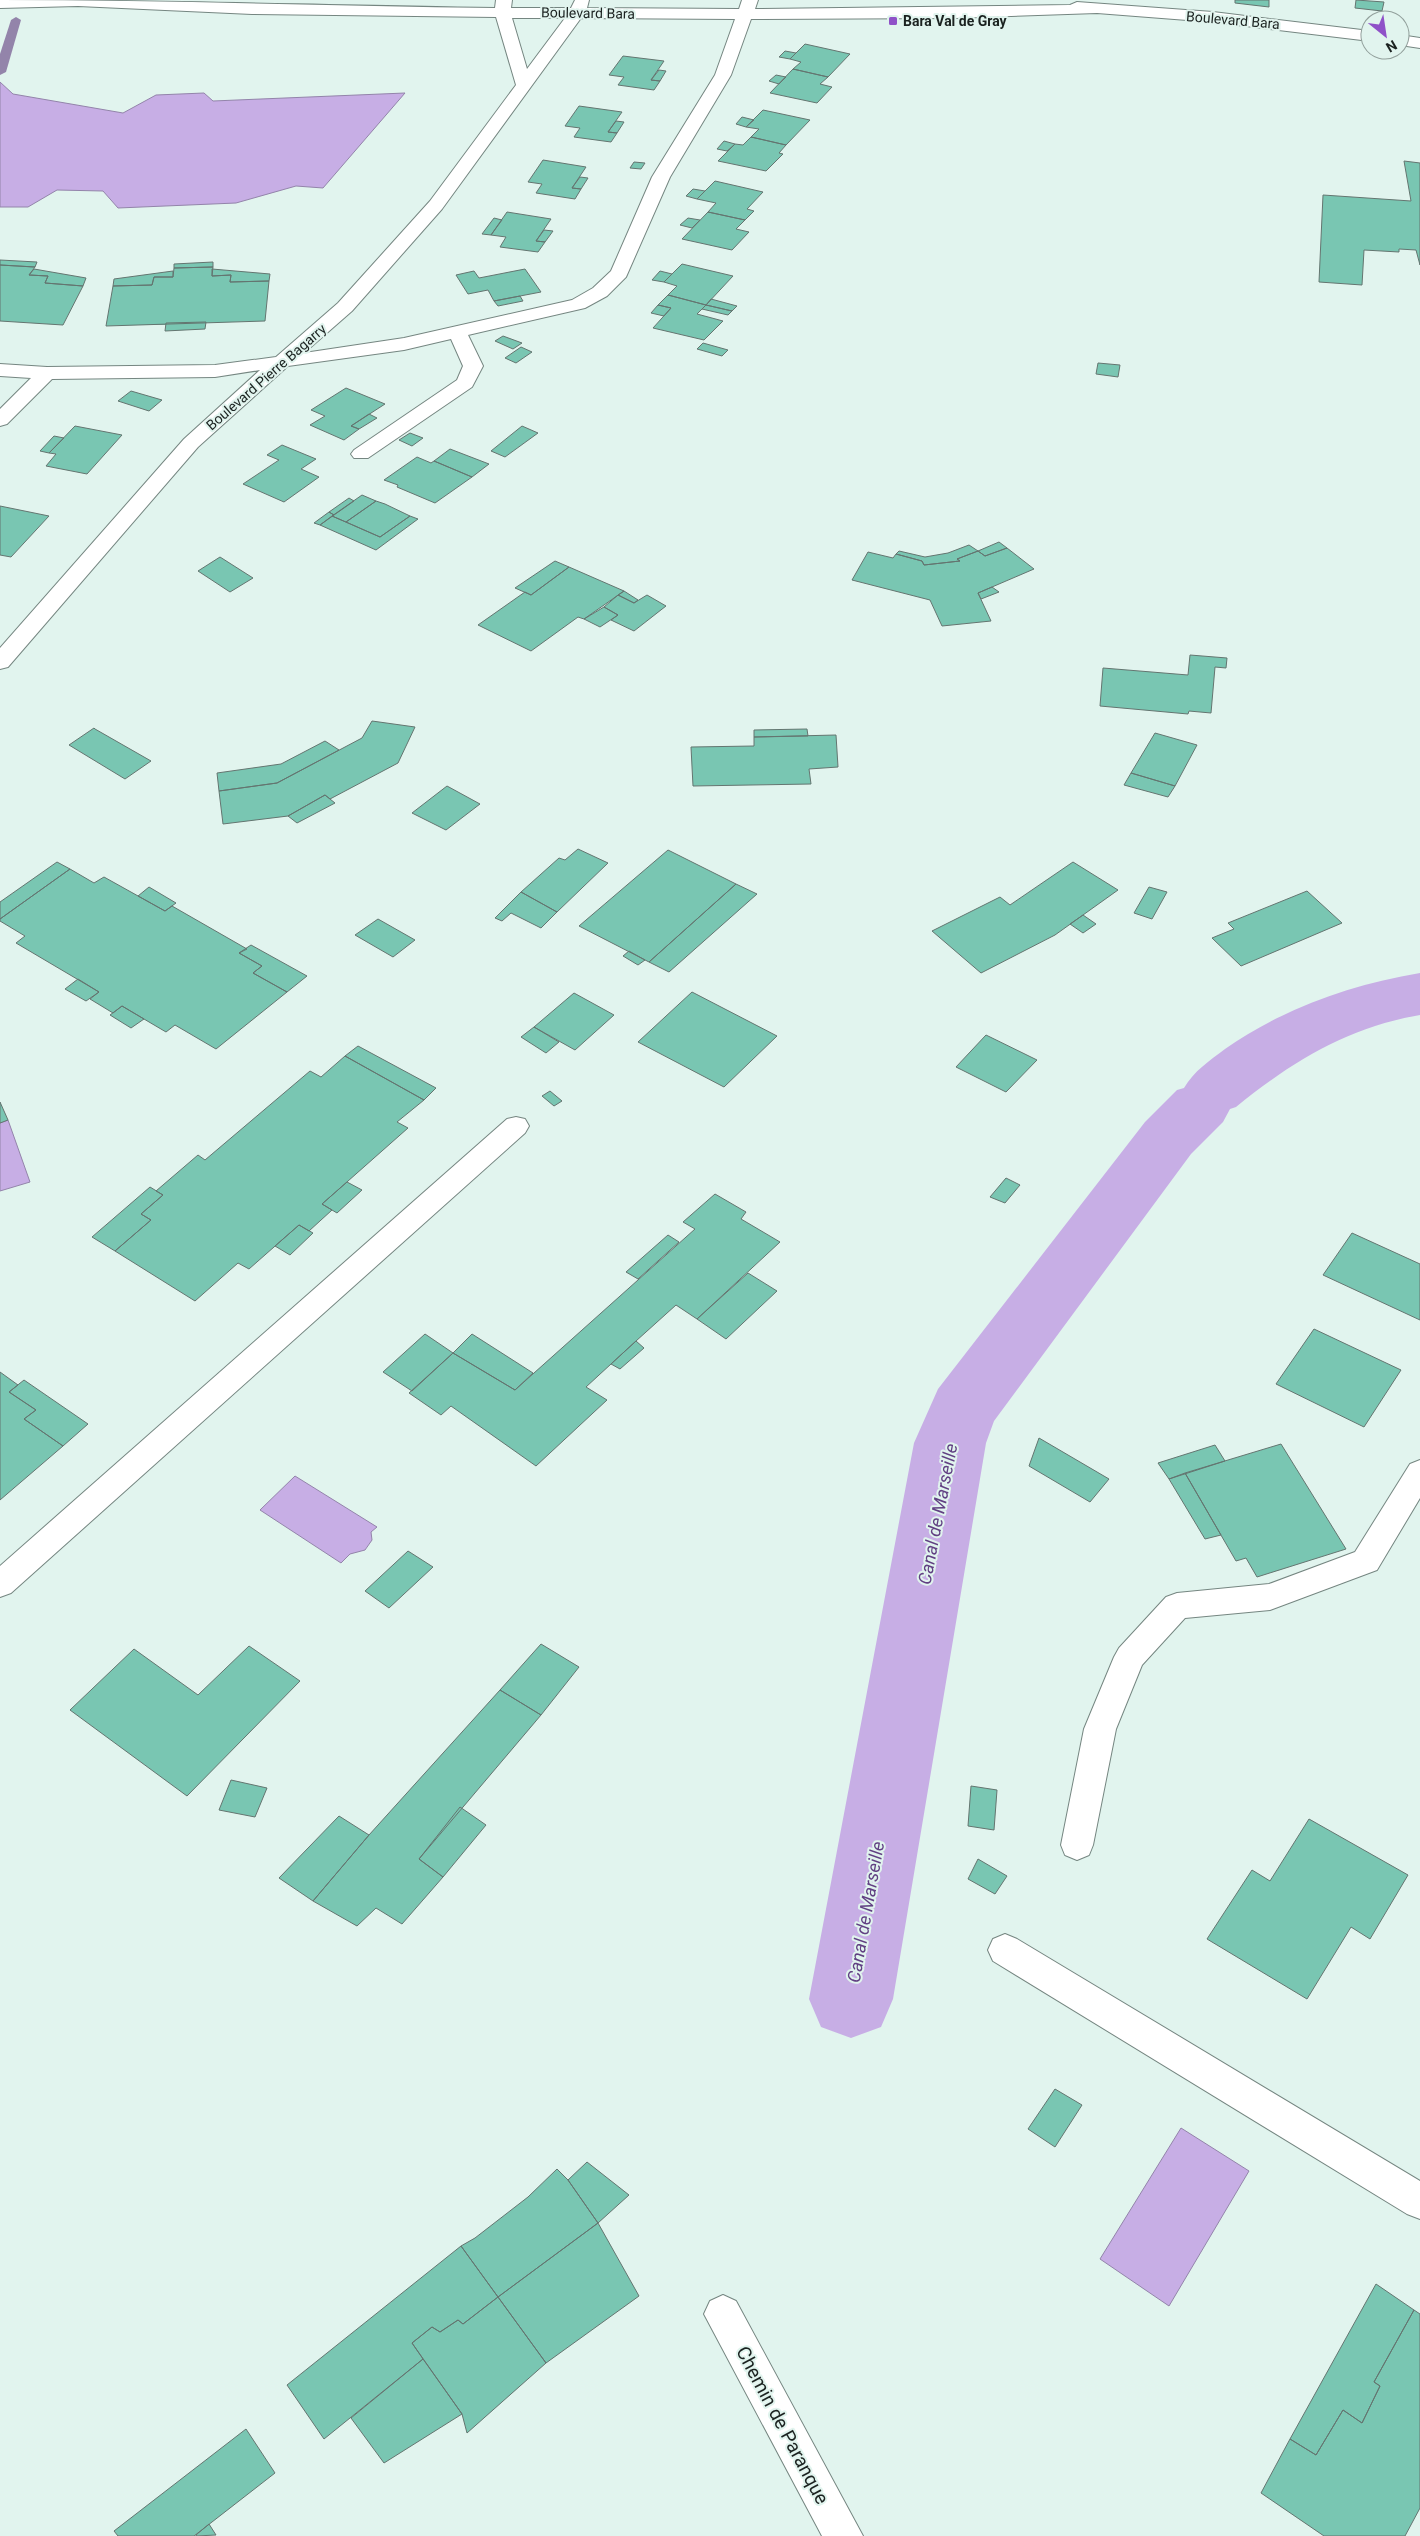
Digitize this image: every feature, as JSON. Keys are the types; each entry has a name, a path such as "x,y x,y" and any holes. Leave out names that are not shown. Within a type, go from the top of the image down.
{"street":[{"name":"Boulevard Bara","path":"0,3 119,0"},
{"name":"Boulevard Bara","path":"971,0 1012,0 1103,7 1213,17 1360,35"},
{"name":"Boulevard Bara","path":"80,2 178,9 580,6 747,7 1013,13 1103,7"},
{"path":"503,6 524,85"},
{"name":"Boulevard Pierre Bagarry","path":"0,662 191,443 345,307 436,205 580,6"},
{"path":"0,370 48,373 215,371 404,344 578,304 600,292 619,273 661,177 723,74 747,7"},
{"path":"361,454 465,383 473,366 458,331"},
{"path":"0,420 48,373"},
{"path":"0,1584 516,1126"},
{"path":"1076,1845 1100,1729 1130,1657 1177,1606 1270,1597 1366,1561 1420,1472"},
{"path":"1005,1950 1420,2201"},
{"name":"Chemin de Paranque","path":"723,2314 843,2536"}],"shaded area":[{"path":"0,82 13,94 123,113 156,95 204,93 213,101 405,93 323,188 296,186 236,203 118,208 103,191 57,190 28,207 0,207"},
{"path":"8,1120 30,1182 0,1191 0,1123"},
{"path":"295,1476 377,1527 371,1532 372,1540 365,1550 350,1554 341,1563 260,1510"},
{"path":"1181,2128 1249,2171 1169,2306 1100,2259"}],"building":[{"path":"1235,0 1269,0 1269,7 1235,3"},
{"path":"1356,0 1384,2 1382,10 1355,8"},
{"path":"805,44 850,54 828,77 793,69 801,62 790,59"},
{"path":"785,51 796,53 790,59 779,57"},
{"path":"623,56 664,61 651,80 660,81 654,90 618,85 624,77 609,75"},
{"path":"793,69 828,77 820,84 832,87 817,103 770,93"},
{"path":"659,70 666,71 660,81 651,80"},
{"path":"776,75 786,77 779,84 769,81"},
{"path":"579,106 622,112 608,132 617,133 611,142 574,137 580,128 565,126"},
{"path":"763,110 810,120 786,145 751,137 759,129 746,127"},
{"path":"742,117 754,120 746,127 736,124"},
{"path":"616,121 624,122 617,133 608,132"},
{"path":"751,137 786,145 779,153 783,154 766,171 718,161 735,144 743,145"},
{"path":"724,141 735,144 727,151 717,149"},
{"path":"543,160 586,167 572,188 581,189 575,199 536,193 542,184 528,182"},
{"path":"1404,161 1420,163 1420,265 1416,250 1399,249 1399,252 1364,250 1362,285 1319,282 1323,195 1411,201"},
{"path":"634,162 645,163 641,169 630,168"},
{"path":"580,177 588,178 581,189 572,188"},
{"path":"715,181 763,192 747,209 754,211 745,220 708,212 716,203 697,199"},
{"path":"693,189 705,191 697,199 686,196"},
{"path":"507,212 551,219 536,241 545,242 538,252 500,247 506,237 491,235"},
{"path":"708,212 745,220 736,229 749,232 732,250 682,239"},
{"path":"494,218 502,220 491,235 482,234"},
{"path":"688,218 700,220 692,228 680,225"},
{"path":"544,230 553,231 545,242 536,241"},
{"path":"0,260 37,262 35,267 0,265"},
{"path":"213,262 213,267 174,268 174,264"},
{"path":"682,264 733,276 706,305 668,295 677,286 664,282"},
{"path":"0,265 35,267 29,275 48,276 45,283 83,286 63,325 0,321"},
{"path":"213,267 212,276 231,275 230,282 269,281 265,321 106,326 113,286 152,285 154,277 173,277 174,268"},
{"path":"34,269 86,278 83,286 45,283 48,276 29,275"},
{"path":"212,269 270,274 269,281 230,282 231,275 212,276"},
{"path":"525,269 541,292 494,301 488,290 468,294 456,275 474,271 479,278"},
{"path":"173,271 173,277 154,277 152,285 113,286 114,279"},
{"path":"660,271 672,274 664,282 652,280"},
{"path":"668,295 706,305 697,314 723,321 704,340 653,328 671,308 658,305"},
{"path":"520,296 523,301 498,306 494,301"},
{"path":"711,299 737,306 732,311 706,305"},
{"path":"658,305 671,308 664,316 651,313"},
{"path":"706,305 732,311 728,315 702,309"},
{"path":"206,322 205,329 165,331 166,323"},
{"path":"503,336 522,343 513,349 495,341"},
{"path":"703,343 728,350 722,356 697,349"},
{"path":"521,347 532,352 516,363 505,358"},
{"path":"1098,363 1120,365 1118,377 1096,374"},
{"path":"346,388 385,404 351,426 359,429 344,440 310,425 325,416 311,410"},
{"path":"131,391 162,400 149,411 118,401"},
{"path":"369,414 377,418 359,429 351,426"},
{"path":"75,426 122,435 87,474 46,466 56,454 49,453"},
{"path":"522,426 538,433 505,457 491,451"},
{"path":"410,433 423,438 412,446 399,440"},
{"path":"54,436 64,438 49,453 40,451"},
{"path":"282,445 316,459 301,469 319,477 284,502 243,484 279,460 267,455"},
{"path":"450,449 489,464 472,477 434,461"},
{"path":"417,457 431,463 434,461 472,477 435,503 384,480"},
{"path":"362,495 376,501 346,522 332,516"},
{"path":"349,498 354,501 334,515 329,512"},
{"path":"376,501 410,516 380,537 346,522"},
{"path":"0,506 49,516 11,557 0,555"},
{"path":"329,512 334,515 320,525 314,523"},
{"path":"332,516 380,537 410,516 418,519 376,550 320,525"},
{"path":"999,542 1007,548 985,556 978,551"},
{"path":"969,545 978,551 957,559 960,561 924,565 922,561 896,554 899,551 925,557 948,553"},
{"path":"1007,548 1034,569 978,593 991,621 942,626 930,600 852,580 868,552 893,558 896,554 922,561 924,565 960,561 957,559 978,551 985,556"},
{"path":"220,557 253,578 230,592 198,571"},
{"path":"555,561 569,567 531,595 515,588"},
{"path":"569,567 624,591 584,619 578,617 531,651 478,625 525,592 531,595"},
{"path":"992,587 999,592 981,599 978,593"},
{"path":"624,591 638,600 634,603 618,595"},
{"path":"618,595 634,603 647,595 666,606 634,631 611,620 618,615 604,607"},
{"path":"604,607 618,615 600,627 584,619"},
{"path":"1190,655 1227,658 1226,668 1215,667 1211,713 1189,711 1188,714 1100,706 1103,668 1188,675"},
{"path":"372,721 415,727 398,763 330,799 325,795 288,816 223,824 219,791 277,783 362,738"},
{"path":"94,728 151,761 125,779 69,745"},
{"path":"807,729 808,736 754,737 754,730"},
{"path":"1155,733 1197,745 1175,786 1131,773"},
{"path":"836,735 838,767 809,769 811,784 693,786 691,747 754,746 754,737"},
{"path":"325,741 339,750 277,783 219,791 217,773 281,764"},
{"path":"1131,773 1175,786 1168,797 1124,785"},
{"path":"447,786 480,804 446,830 412,813"},
{"path":"325,795 335,803 297,823 288,816"},
{"path":"578,849 608,863 557,912 521,892 559,858 565,860"},
{"path":"668,850 736,884 649,962 579,926"},
{"path":"57,862 70,869 0,919 0,902"},
{"path":"1073,862 1118,890 1055,935 981,973 932,931 1000,897 1010,905"},
{"path":"70,869 94,883 104,877 165,911 172,906 247,949 239,953 262,966 253,973 287,992 216,1049 175,1025 166,1032 122,1006 113,1013 90,999 99,992 16,943 25,936 0,921 0,919"},
{"path":"736,884 757,894 669,972 649,962"},
{"path":"149,887 176,903 165,911 138,896"},
{"path":"1149,887 1167,892 1152,919 1134,913"},
{"path":"1307,891 1342,923 1241,966 1212,938 1234,929 1228,923"},
{"path":"521,892 557,912 541,928 511,913 502,921 495,918"},
{"path":"1083,915 1096,924 1083,933 1070,924"},
{"path":"378,919 415,940 393,957 355,935"},
{"path":"251,945 307,976 287,992 253,973 262,966 239,953"},
{"path":"629,951 645,960 638,965 623,956"},
{"path":"78,979 99,992 86,1001 65,989"},
{"path":"692,992 777,1036 724,1087 638,1042"},
{"path":"574,993 614,1015 575,1050 534,1027"},
{"path":"122,1006 144,1019 131,1028 110,1015"},
{"path":"534,1027 559,1042 546,1053 521,1037"},
{"path":"986,1035 1037,1060 1006,1092 956,1067"},
{"path":"358,1046 436,1088 424,1100 345,1056"},
{"path":"345,1056 424,1100 397,1122 408,1128 322,1204 332,1210 309,1231 299,1225 249,1269 238,1263 195,1301 115,1251 151,1220 141,1214 163,1195 156,1191 198,1155 205,1160 310,1071 321,1077"},
{"path":"550,1091 562,1101 554,1106 542,1096"},
{"path":"0,1102 8,1120 0,1123"},
{"path":"1006,1178 1020,1185 1005,1203 990,1197"},
{"path":"347,1182 362,1190 337,1213 322,1204"},
{"path":"150,1187 163,1195 141,1214 151,1220 115,1251 92,1237"},
{"path":"715,1194 746,1212 741,1219 780,1242 697,1319 676,1305 636,1341 586,1387 607,1400 536,1466 451,1406 441,1415 409,1393 453,1353 515,1390 695,1229 683,1222"},
{"path":"299,1225 313,1233 290,1255 275,1246"},
{"path":"1352,1233 1420,1264 1420,1320 1323,1275"},
{"path":"668,1235 679,1242 638,1279 626,1272"},
{"path":"748,1273 777,1291 726,1339 697,1319"},
{"path":"1314,1329 1401,1370 1364,1427 1276,1384"},
{"path":"425,1334 453,1353 412,1391 383,1372"},
{"path":"472,1334 533,1373 515,1390 453,1353"},
{"path":"636,1341 644,1348 620,1369 611,1364"},
{"path":"0,1372 18,1385 9,1392 36,1410 24,1419 63,1446 0,1500"},
{"path":"24,1380 88,1424 63,1446 24,1419 36,1410 9,1392"},
{"path":"1039,1438 1109,1479 1090,1502 1029,1466"},
{"path":"1281,1444 1346,1549 1257,1577 1246,1558 1236,1561 1185,1473"},
{"path":"1215,1445 1225,1461 1169,1479 1158,1463"},
{"path":"1185,1473 1221,1535 1205,1539 1169,1479"},
{"path":"408,1551 433,1567 389,1608 365,1591"},
{"path":"541,1644 579,1667 541,1715 500,1690"},
{"path":"249,1646 300,1681 187,1796 70,1710 134,1649 198,1695"},
{"path":"500,1690 541,1715 419,1859 443,1877 402,1924 376,1908 357,1926 313,1901 369,1835"},
{"path":"231,1780 267,1788 255,1817 219,1810"},
{"path":"971,1786 997,1790 994,1830 968,1826"},
{"path":"460,1807 486,1825 443,1877 419,1859"},
{"path":"339,1816 369,1835 313,1901 279,1878"},
{"path":"1309,1819 1408,1875 1370,1939 1351,1927 1307,1999 1207,1939 1252,1870 1270,1881"},
{"path":"978,1859 1007,1876 995,1894 968,1879"},
{"path":"1055,2089 1082,2105 1055,2147 1028,2129"},
{"path":"587,2162 629,2195 598,2223 568,2180"},
{"path":"557,2169 568,2180 598,2223 498,2297 461,2246 475,2238 528,2197"},
{"path":"598,2223 639,2296 546,2363 498,2297"},
{"path":"461,2246 498,2297 463,2324 458,2320 440,2332 432,2327 412,2343 423,2359 324,2439 287,2385"},
{"path":"1376,2284 1414,2310 1374,2382 1380,2386 1362,2423 1343,2410 1316,2455 1290,2439"},
{"path":"498,2297 546,2363 467,2433 462,2414 412,2343 432,2327 440,2332 458,2320 463,2324"},
{"path":"1414,2310 1420,2314 1420,2508 1405,2536 1324,2536 1261,2493 1290,2439 1316,2455 1343,2410 1362,2423 1380,2386 1374,2382"},
{"path":"423,2359 462,2414 384,2463 351,2418"},
{"path":"246,2429 275,2473 194,2536 118,2536 114,2531"},
{"path":"209,2524 216,2535 196,2536 196,2535"}],"waterway":[{"path":"0,72 16,20"},
{"name":"Canal de Marseille","path":"1214,1091 1260,1056 1310,1028 1364,1006 1420,994"},
{"name":"Canal de Marseille","path":"851,1999 950,1443 963,1409 1168,1138 1200,1106"}],"place":[{"name":"Bara Val de Gray","path":"893,21"}]}
